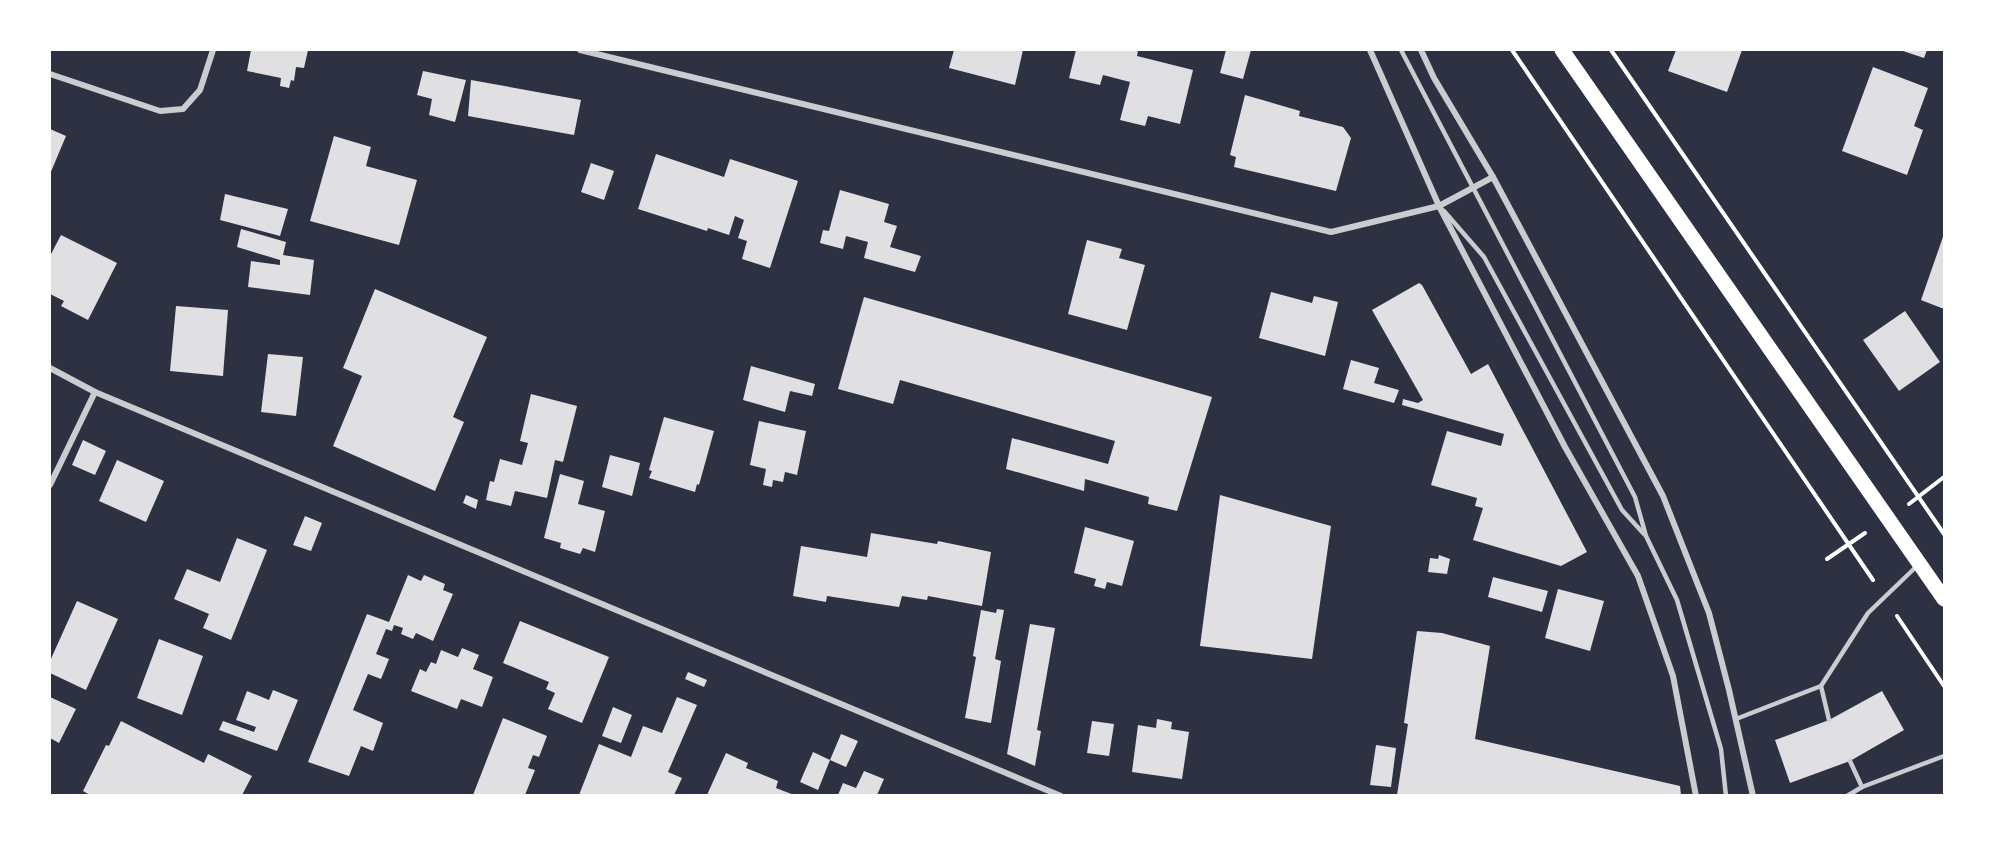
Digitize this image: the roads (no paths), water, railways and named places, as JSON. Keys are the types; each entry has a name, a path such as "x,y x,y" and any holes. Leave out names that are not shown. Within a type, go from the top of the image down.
{"main road":[{"path":"1562,50 1944,599"}],"street":[{"path":"50,74 160,111 183,109 200,90 213,50"},
{"path":"580,50 1331,232 1439,206 1493,177"},
{"path":"1370,50 1439,206 1565,447 1638,576 1673,676 1696,795"},
{"path":"1421,50 1434,78 1493,177 1663,496 1709,613 1753,795"},
{"path":"50,368 95,392 1061,795"},
{"path":"50,485 95,392"}],"lane":[{"path":"1401,50 1635,497 1646,536 1677,600 1721,749 1726,795"},
{"path":"1439,206 1484,257 1622,510 1646,536"},
{"path":"1736,718 1821,686 1868,613 1920,564"},
{"path":"1821,686 1829,720"},
{"path":"1847,795 1862,787 1944,756"},
{"path":"1850,761 1862,787"}]}
